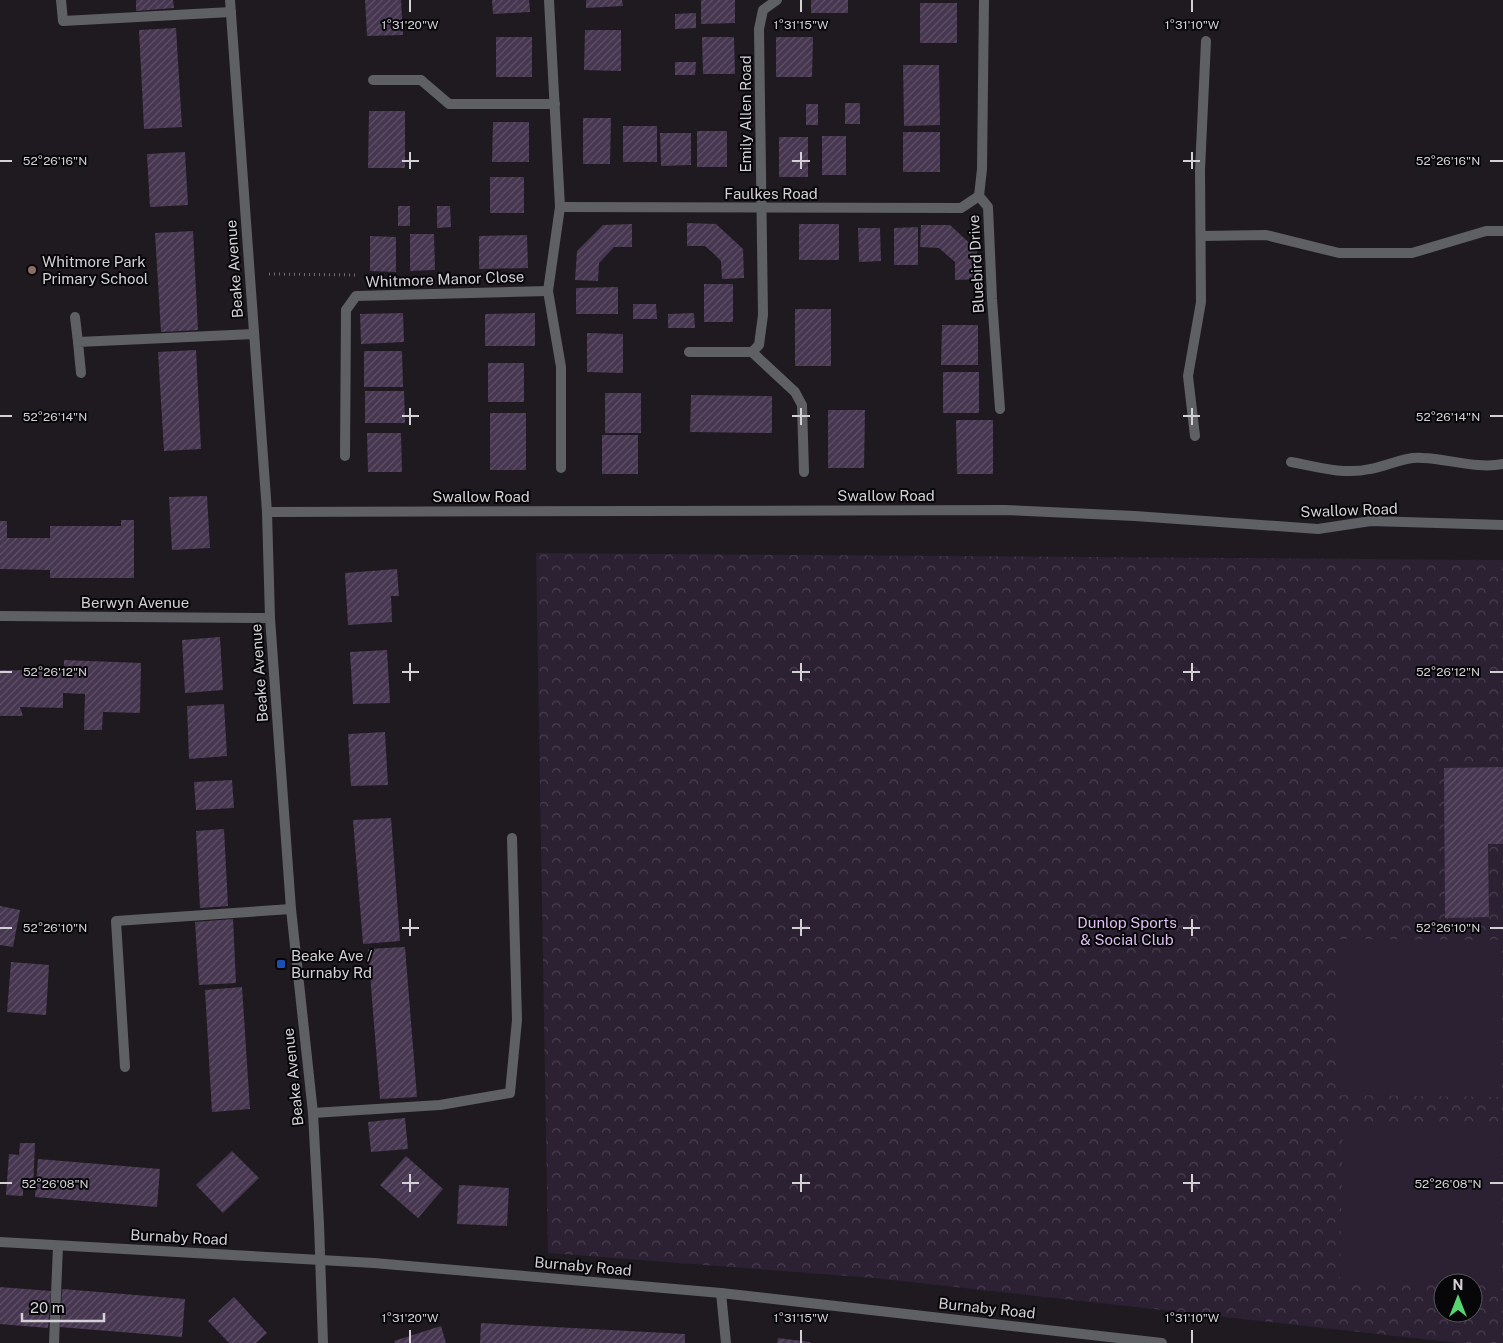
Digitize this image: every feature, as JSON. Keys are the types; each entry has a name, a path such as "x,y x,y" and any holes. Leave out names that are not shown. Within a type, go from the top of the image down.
{"street":[{"path":"61,0 63,21 231,12"},
{"name":"Beake Avenue","path":"230,0 267,512 270,618 291,909 313,1113 323,1343"},
{"path":"549,0 560,207 548,291 561,367 561,468"},
{"name":"Emily Allen Road","path":"752,352 759,345 763,315 759,30 763,10 777,0"},
{"name":"Bluebird Drive","path":"984,0 982,169 978,196 988,207 1000,409"},
{"path":"1195,436 1188,376 1201,302 1200,170 1206,40"},
{"path":"372,80 421,80 449,104 555,104"},
{"name":"Faulkes Road","path":"560,207 961,208 978,196"},
{"path":"1201,236 1266,235 1338,253 1412,253 1486,232 1503,231"},
{"name":"Whitmore Manor Close","path":"345,456 346,310 356,296 548,291"},
{"path":"75,317 82,373"},
{"path":"78,342 254,334"},
{"path":"689,352 752,352 795,392 802,405 804,472"},
{"path":"1291,462 1352,472 1422,457 1480,465 1503,464"},
{"name":"Swallow Road","path":"267,512 1005,510 1135,516 1318,529 1371,521 1503,525"},
{"name":"Berwyn Avenue","path":"0,616 270,618"},
{"path":"313,1113 440,1105 510,1093 517,1020 512,838"},
{"path":"125,1067 116,921 291,909"},
{"name":"Burnaby Road","path":"0,1242 320,1259 721,1294 1162,1343"},
{"path":"54,1343 58,1246"},
{"path":"721,1294 726,1343"}],"path":[{"path":"250,274 362,275"}],"green space":[{"name":"Dunlop Sports & Social Club","path":"536,553 1503,560 1503,1343 1458,1343 874,1278 548,1253"},
{"path":"1338,939 1502,940 1501,1097 1337,1095"},
{"path":"1343,1125 1503,1128 1501,1283 1483,1283 1483,1273 1433,1273 1433,1282 1340,1281"}],"building":[{"path":"136,0 173,0 174,8 136,11"},
{"path":"365,0 401,0 403,35 367,36"},
{"path":"492,0 529,0 530,12 493,14"},
{"path":"586,0 622,0 623,6 586,8"},
{"path":"701,0 735,0 735,23 701,24"},
{"path":"811,0 848,0 848,13 811,13"},
{"path":"920,3 957,3 957,43 920,43"},
{"path":"696,13 696,28 675,29 675,14"},
{"path":"176,28 182,127 144,129 139,30"},
{"path":"585,30 621,30 621,71 584,70"},
{"path":"496,37 532,37 532,77 496,77"},
{"path":"702,37 734,37 735,74 703,74"},
{"path":"776,37 813,37 812,77 776,77"},
{"path":"675,62 696,62 695,75 675,75"},
{"path":"903,65 939,65 940,125 904,126"},
{"path":"845,103 860,103 860,124 845,124"},
{"path":"806,104 818,104 818,125 806,125"},
{"path":"369,111 405,111 405,168 368,168"},
{"path":"583,118 611,118 610,164 583,164"},
{"path":"493,122 529,122 529,162 492,162"},
{"path":"623,126 657,126 657,162 623,162"},
{"path":"697,131 727,131 727,167 697,167"},
{"path":"903,132 940,132 940,172 903,172"},
{"path":"660,133 691,133 691,165 661,166"},
{"path":"822,136 846,136 846,175 822,175"},
{"path":"779,137 808,137 808,177 779,177"},
{"path":"185,152 188,205 150,207 147,154"},
{"path":"490,177 524,177 524,213 490,213"},
{"path":"398,206 410,206 410,226 398,226"},
{"path":"437,206 450,206 451,227 437,228"},
{"path":"687,223 716,224 743,249 744,278 722,279 721,261 714,254 705,246 687,246"},
{"path":"632,224 632,247 614,247 599,263 598,281 575,280 577,251 603,225"},
{"path":"799,224 839,224 839,260 799,260"},
{"path":"921,225 950,225 977,250 978,279 955,280 955,262 939,248 920,247"},
{"path":"918,227 918,265 894,265 894,228"},
{"path":"858,228 880,228 881,261 859,262"},
{"path":"193,231 198,330 161,332 155,233"},
{"path":"410,234 434,234 435,270 410,271"},
{"path":"527,235 528,268 479,269 479,236"},
{"path":"370,236 396,237 396,272 370,271"},
{"path":"704,284 733,284 733,322 704,322"},
{"path":"618,287 618,314 576,314 576,288"},
{"path":"633,304 656,304 657,319 633,319"},
{"path":"795,309 831,309 831,366 795,366"},
{"path":"403,313 404,342 361,344 360,314"},
{"path":"535,313 535,346 485,346 485,314"},
{"path":"694,313 695,328 668,328 668,314"},
{"path":"942,325 978,325 978,365 941,365"},
{"path":"587,333 623,334 623,373 587,372"},
{"path":"196,350 201,449 164,451 158,352"},
{"path":"364,351 402,351 403,387 364,387"},
{"path":"488,363 524,363 524,402 488,402"},
{"path":"943,372 979,372 979,413 943,413"},
{"path":"365,391 404,391 405,423 365,423"},
{"path":"605,393 641,393 641,433 605,433"},
{"path":"691,395 772,396 772,433 690,432"},
{"path":"828,410 865,410 864,468 828,468"},
{"path":"490,413 526,413 526,470 490,470"},
{"path":"956,420 993,420 993,474 957,474"},
{"path":"367,433 401,433 402,472 368,472"},
{"path":"602,435 638,435 638,474 602,474"},
{"path":"207,496 210,548 172,550 169,497"},
{"path":"121,520 134,520 134,578 50,578 50,570 0,569 0,521 7,521 7,538 50,538 50,526 121,526"},
{"path":"397,569 399,596 391,596 392,622 348,625 345,573"},
{"path":"220,637 223,690 185,693 182,640"},
{"path":"387,650 390,703 353,704 350,652"},
{"path":"64,660 141,663 140,713 103,712 102,730 84,730 85,694 63,693 63,708 20,707 23,716 0,716 0,670 64,671"},
{"path":"224,704 227,756 189,759 187,706"},
{"path":"385,732 388,785 351,786 348,734"},
{"path":"1503,767 1503,844 1488,844 1489,917 1445,918 1444,768"},
{"path":"232,780 234,808 196,810 194,782"},
{"path":"391,818 400,941 363,944 353,820"},
{"path":"224,829 228,906 200,908 196,831"},
{"path":"0,906 20,910 13,947 0,945"},
{"path":"233,919 236,983 199,985 195,922"},
{"path":"405,947 417,1097 380,1099 368,949"},
{"path":"11,962 49,965 46,1015 7,1012"},
{"path":"242,987 250,1109 212,1112 205,990"},
{"path":"405,1118 408,1149 371,1152 368,1122"},
{"path":"20,1143 35,1143 33,1189 23,1188 23,1196 6,1195 9,1154 19,1155"},
{"path":"232,1151 259,1178 223,1213 196,1185"},
{"path":"406,1156 443,1189 418,1218 380,1185"},
{"path":"38,1159 160,1169 157,1207 35,1197"},
{"path":"459,1185 509,1188 507,1226 457,1224"},
{"path":"0,1287 51,1291 48,1328 0,1324"},
{"path":"62,1289 185,1299 182,1337 60,1327"},
{"path":"234,1297 267,1333 256,1343 229,1343 208,1321"},
{"path":"481,1323 685,1334 685,1343 480,1343"},
{"path":"441,1326 446,1343 395,1343 394,1341"},
{"path":"778,1338 810,1342 810,1343 777,1343"}],"place":[{"name":"Whitmore Park Primary School","path":"32,270"},
{"name":"Beake Ave / Burnaby Rd","path":"281,964"}]}
